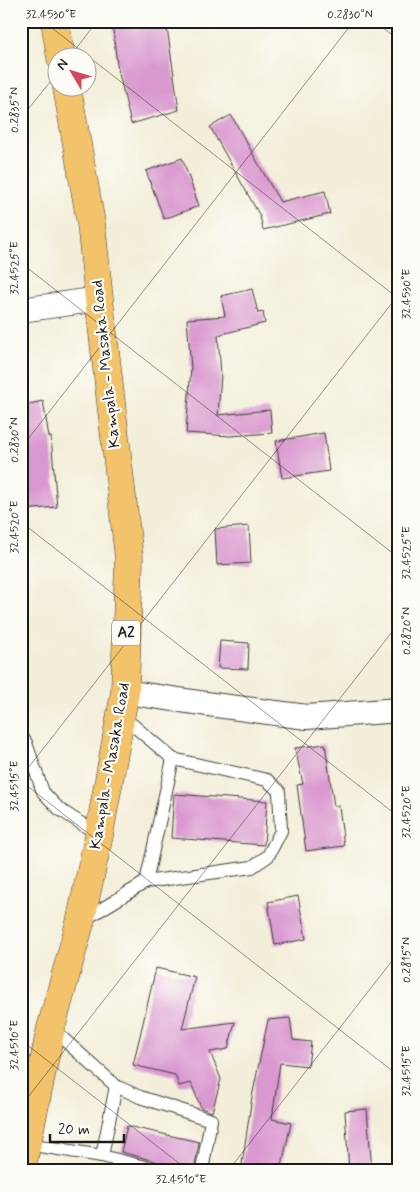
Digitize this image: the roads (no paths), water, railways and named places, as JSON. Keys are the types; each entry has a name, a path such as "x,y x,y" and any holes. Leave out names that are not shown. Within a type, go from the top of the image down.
{"main road":[{"path":"55,21 59,48"},
{"name":"Kampala - Masaka Road","path":"21,1171 51,1028 80,923 122,703 129,558 98,299 91,224 68,98"}],"street":[{"path":"21,310 98,299"},
{"path":"122,703 207,704 307,717 399,710"}],"lane":[{"path":"80,923 146,882 252,867 268,856 281,831 279,791 267,780 173,758 122,703"},
{"path":"21,735 26,743 43,792 59,809 98,835"},
{"path":"146,882 173,758"},
{"path":"51,1028 116,1086 140,1097 211,1120 202,1171"},
{"path":"102,1156 116,1086"},
{"path":"27,1144 102,1156 160,1171"}]}
